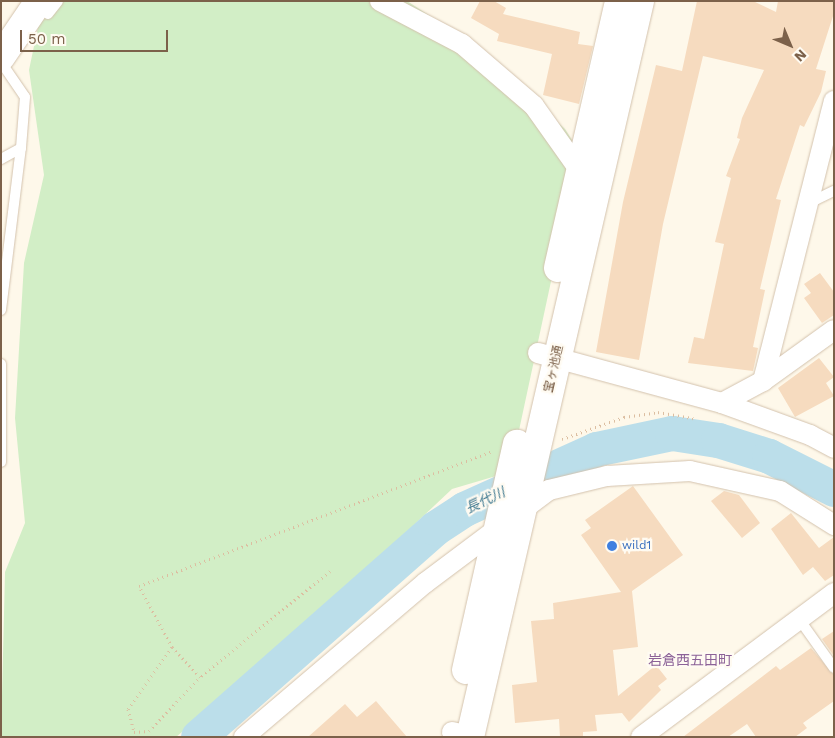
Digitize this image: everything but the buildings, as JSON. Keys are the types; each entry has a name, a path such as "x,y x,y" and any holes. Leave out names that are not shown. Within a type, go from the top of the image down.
{"street":[{"path":"380,1 462,44 534,106 580,171"},
{"name":"宝ヶ池通","path":"547,354 580,171 619,1"},
{"name":"宝ヶ池通","path":"463,736 547,354 640,1"},
{"path":"1,57 44,8"},
{"path":"764,381 834,101"},
{"path":"722,404 764,381 834,330"},
{"path":"547,354 722,404 810,435 834,448"},
{"path":"244,737 518,481 549,490 607,476 690,471 780,491 834,525"},
{"path":"641,737 834,593"}],"lane":[{"path":"44,8 58,1"},
{"path":"1,62 17,80 24,97 1,310"},
{"path":"1,159 3,154 20,148"},
{"path":"809,203 834,191"},
{"path":"1,364 1,462"},
{"path":"799,619 834,668"}],"path":[{"path":"200,677 172,647 139,586 518,481 564,438 624,417 658,412 696,418"},
{"path":"172,647 128,709 134,732 149,731 200,677 330,571"}],"green space":[{"path":"53,1 407,1 470,42 565,129 579,151 512,463 496,476 452,489 293,639 176,737 1,737 5,572 25,523 15,418 24,263 44,175 29,70 38,27"}],"waterway":[{"name":"長代川","path":"198,737 435,528 464,509 596,449 672,433 718,440 769,456 834,489"}],"place":[{"name":"wild1","path":"612,546"}],"district":[{"name":"岩倉西五田町","path":"690,660"}]}
